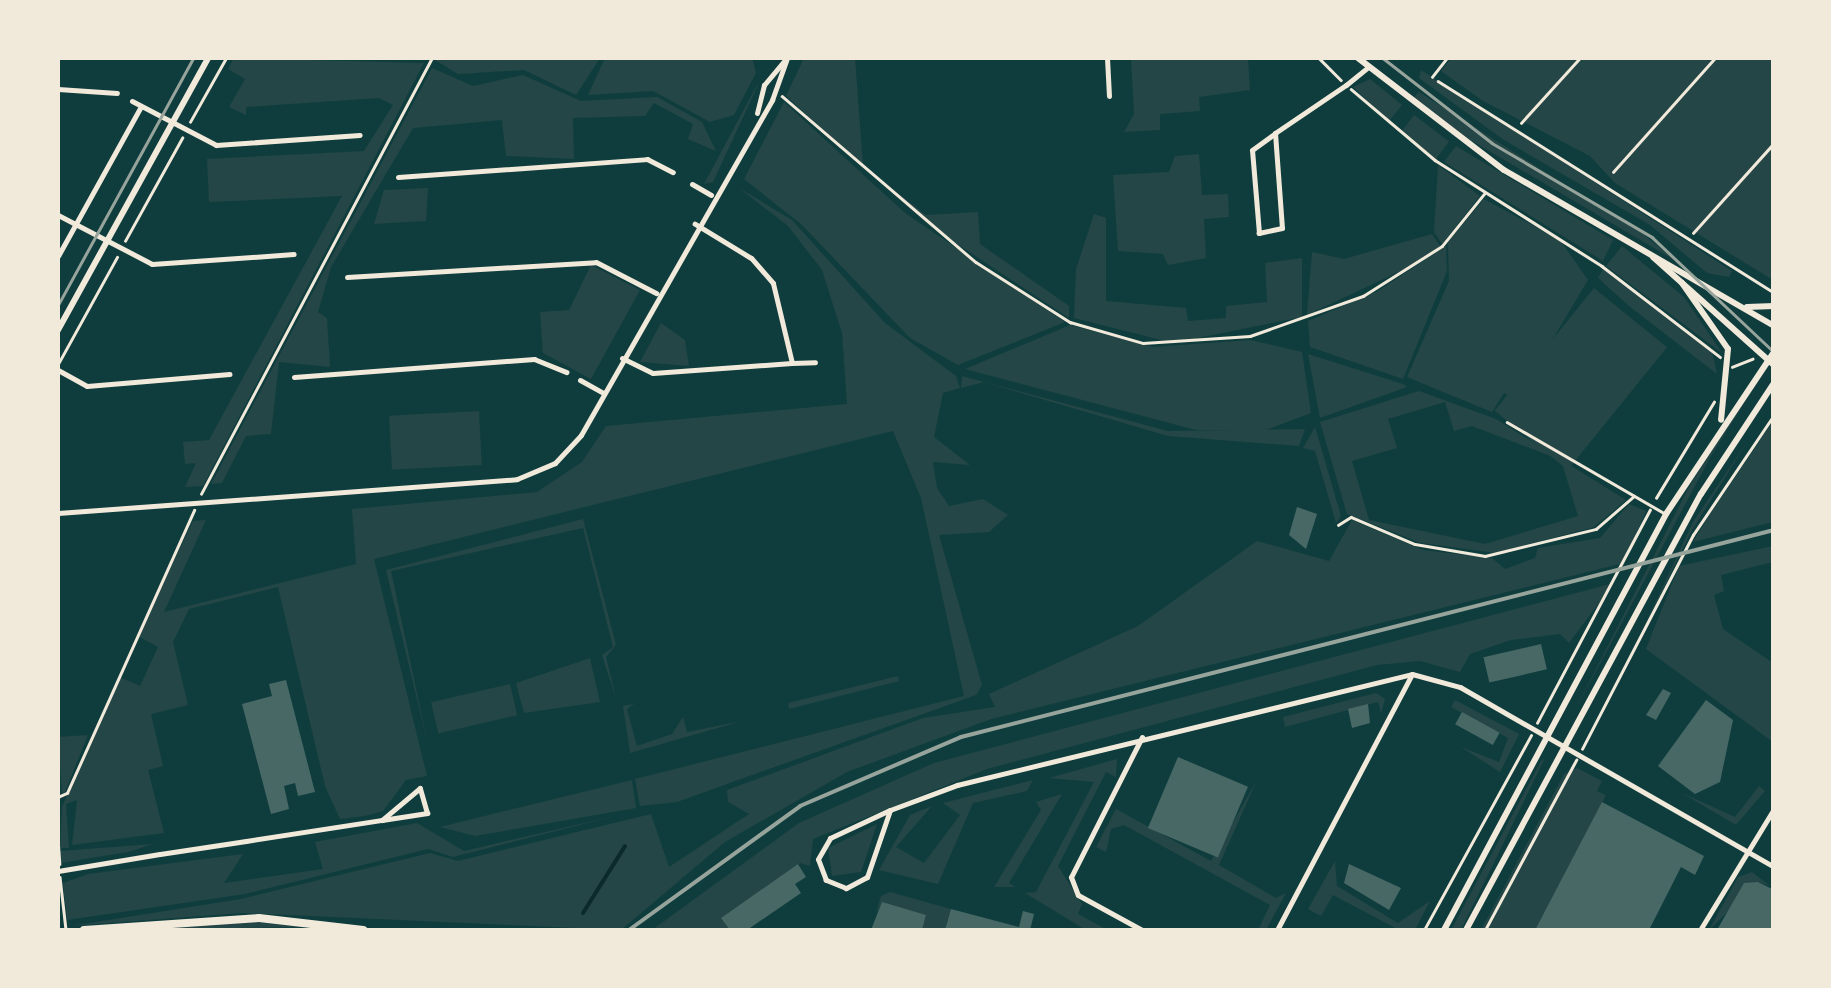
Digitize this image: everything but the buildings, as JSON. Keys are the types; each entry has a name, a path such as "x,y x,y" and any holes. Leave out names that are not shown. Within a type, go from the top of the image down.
{"highway":[{"path":"84,930 259,918 363,930"}],"main road":[{"path":"58,330 208,58"},
{"path":"1358,58 1477,152 1747,306 1774,326"},
{"path":"1648,252 1770,363"},
{"path":"1682,283 1728,349 1720,426"},
{"path":"1747,306 1774,306"},
{"path":"1444,930 1666,514 1720,426 1770,363 1774,352"},
{"path":"1466,930 1702,494 1774,384"}],"street":[{"path":"58,513 530,476 574,445 757,112 764,85 787,58"},
{"path":"757,112 772,100 787,58"},
{"path":"1106,58 1109,96"},
{"path":"1275,134 1282,228 1258,232 1249,156 1275,134 1346,85 1368,66"},
{"path":"58,88 118,93"},
{"path":"132,101 220,145 360,134"},
{"path":"58,256 140,106"},
{"path":"398,177 648,159 673,172"},
{"path":"692,184 711,194"},
{"path":"58,215 155,265 294,254"},
{"path":"695,224 752,258 773,283 792,363"},
{"path":"347,277 596,262 656,294"},
{"path":"622,358 653,373 814,362"},
{"path":"294,377 534,359 566,372"},
{"path":"58,370 87,386 229,374"},
{"path":"580,380 603,393"},
{"path":"1277,930 1412,674"},
{"path":"890,810 867,878 846,888 826,880 822,847 890,810 1142,736 1412,674 1438,677 1548,735 1774,868"},
{"path":"1142,736 1071,877 1078,895 1142,930"},
{"path":"59,871 382,820 427,812 424,793 408,789 382,820"},
{"path":"1700,930 1744,848 1774,809"}],"lane":[{"path":"1432,77 1447,58"},
{"path":"1507,422 1666,514"},
{"path":"1338,525 1351,517 1414,544 1485,556 1596,529 1634,496"}],"path":[{"path":"186,130 226,58"},
{"path":"58,797 198,502 432,58"},
{"path":"1319,58 1346,85 1485,193 1602,266 1723,367 1723,374"},
{"path":"1522,124 1580,58"},
{"path":"1613,172 1715,58"},
{"path":"1432,77 1774,293"},
{"path":"781,95 976,262 1070,322 1143,343 1250,336 1363,296 1442,246 1485,193"},
{"path":"1694,233 1774,143"},
{"path":"1424,930 1652,506 1720,389"},
{"path":"1485,930 1693,535 1774,415"},
{"path":"58,777 58,830"},
{"path":"58,838 66,930"}],"shaded area":[{"path":"234,58 424,63 203,486 185,487 196,463 185,464 183,442 209,440 342,196 209,202 207,159 364,151 393,105 379,98 246,107 246,115 229,107 245,79 228,69"},
{"path":"600,58 576,95 524,70 458,74 435,60"},
{"path":"605,58 752,58 756,73 734,115 710,122 653,91 588,95"},
{"path":"804,58 855,58 863,166 786,96"},
{"path":"1131,58 1248,58 1250,90 1199,97 1200,111 1160,114 1160,130 1124,132 1134,114"},
{"path":"1451,58 1773,58 1773,280 1615,183 1590,156 1483,101 1441,71"},
{"path":"432,68 473,86 523,75 581,101 657,97 702,122 716,151 688,139 693,124 654,103 645,116 573,118 574,159 506,156 502,120 413,128 331,267 318,312 327,318 330,367 279,362 271,434 246,436 222,483 211,484"},
{"path":"1421,70 1732,271 1729,277 1707,273 1650,225 1504,140 1419,78"},
{"path":"1370,79 1402,105 1389,121 1353,87"},
{"path":"757,85 713,182 704,184"},
{"path":"1419,92 1643,234 1676,261 1467,138 1413,98"},
{"path":"784,102 905,213 1065,322 958,365 910,338 801,224 744,179"},
{"path":"1414,115 1449,141 1436,159 1401,133"},
{"path":"1456,146 1613,240 1603,261 1444,162"},
{"path":"1199,154 1202,195 1228,194 1229,217 1204,219 1206,258 1168,265 1163,254 1118,251 1113,175 1169,172 1175,156"},
{"path":"1438,165 1480,196 1442,244 1434,232"},
{"path":"864,167 926,215 978,212 980,244 1069,306 1069,318 927,224"},
{"path":"428,188 426,221 374,224 384,190"},
{"path":"739,188 792,220 885,323 956,376 960,388 943,393 934,437 970,465 933,462 937,488 949,506 983,499 1008,515 989,532 939,535 982,685 976,695 677,802 640,806 635,779 964,696 921,498 893,431 374,559 427,776 406,780 383,811 365,816 340,819 325,786 278,587 189,609 173,642 188,705 151,714 163,766 148,770 164,833 72,845 77,800 66,804 69,848 60,848 62,807 119,677 140,686 158,647 138,636 193,521 206,520 164,612 356,564 352,509 537,492 582,462 606,426 847,404 842,333 822,270 788,226"},
{"path":"1484,199 1560,240 1588,280 1516,400 1504,393 1492,412 1407,377 1449,281 1448,242"},
{"path":"1094,214 1106,218 1106,301 1186,308 1188,321 1226,318 1226,306 1267,302 1265,263 1302,258 1302,317 1173,343 1074,318 1076,269"},
{"path":"1432,234 1440,246 1409,267 1307,315 1312,252 1344,259"},
{"path":"1446,246 1447,271 1403,379 1310,347 1308,321 1378,291"},
{"path":"1622,246 1684,297 1722,353 1606,266"},
{"path":"591,265 640,290 591,379 543,353 540,312 569,310"},
{"path":"1603,269 1712,351 1717,374 1598,278"},
{"path":"1594,288 1667,347 1568,470 1495,411"},
{"path":"661,323 685,340 689,366 640,362"},
{"path":"1070,325 1153,347 1250,340 1302,352 1311,413 1266,430 1196,430 965,369"},
{"path":"1308,354 1403,384 1407,387 1320,418"},
{"path":"962,376 1168,431 1305,429 1299,446 1168,436 984,382 961,388"},
{"path":"1759,379 1711,456 1573,714 1690,485"},
{"path":"1419,391 1496,419 1626,500 1594,527 1496,553 1421,543 1347,514 1320,422","holes":["1445,402 1454,431 1472,426 1561,460 1578,516 1485,544 1369,520 1352,461 1397,448 1388,419"]},
{"path":"479,411 482,465 392,470 389,416"},
{"path":"1773,421 1773,522 1693,542 1705,522"},
{"path":"1315,427 1341,516 1336,523 1315,451 1303,448"},
{"path":"1749,439 1691,532 1637,642 1693,522"},
{"path":"1629,504 1646,511 1624,563 991,719 847,772 725,842 621,930 242,913 70,926 241,899 430,853 458,861 651,814 669,867 749,814 728,802 727,790 923,718 995,707 989,694 1138,626 1257,541 1329,561 1352,520 1423,550 1492,558 1505,569 1535,558 1538,548 1600,538"},
{"path":"583,519 616,645 606,657 616,698 602,655 613,647 583,528 391,571 428,745 386,570"},
{"path":"1773,546 1773,562 1721,575 1724,591 1714,595 1723,629 1773,663 1773,742 1646,649 1679,566"},
{"path":"1614,583 1569,643 1560,634 1511,640 1470,654 1460,672 1420,661 1377,665 987,769 813,839 810,866 800,863 722,917 730,930 652,930 799,823 934,763"},
{"path":"590,658 600,702 524,713 516,683"},
{"path":"898,676 899,681 789,709 788,703"},
{"path":"510,684 517,715 438,733 431,702"},
{"path":"1376,693 1385,699 1381,714 1378,702 1285,727 1283,717"},
{"path":"1455,700 1519,734 1500,772 1461,747 1499,762 1508,738 1451,707"},
{"path":"634,704 627,709 637,746 672,734 683,717 687,732 742,721 630,753 623,706"},
{"path":"88,735 65,792 62,793 58,737"},
{"path":"1545,758 1461,930 1451,930 1541,761"},
{"path":"1117,759 1116,777 1106,772 1058,866 1082,904 1078,914 1106,929 1086,930 1025,893 1036,892 1094,782 1049,778"},
{"path":"1577,768 1602,781 1597,791 1606,795 1535,930 1481,930 1564,774"},
{"path":"632,780 636,808 475,836 440,827"},
{"path":"1033,780 1027,791 973,803 938,884 879,870 910,815 932,806 896,847 924,863 960,815 943,803"},
{"path":"1257,780 1219,865 1276,898 1286,893 1266,930 1258,930 1270,905 1124,825 1111,829 1106,852 1096,847 1116,809 1211,861"},
{"path":"1759,786 1765,791 1736,825 1682,793 1735,817"},
{"path":"1062,794 1009,883 1015,887 994,887 1041,810 1036,802"},
{"path":"619,815 453,857 428,849 245,894 67,920 63,883 88,874 243,854 224,883 323,869 315,842 417,823 464,851"},
{"path":"877,824 861,872 832,876 828,848"},
{"path":"153,844 128,852 61,863 60,851"},
{"path":"1335,861 1337,886 1398,923 1430,901 1415,930 1399,930 1333,895 1321,916 1308,909"},
{"path":"1752,872 1770,886 1759,882 1709,930 1738,877"},
{"path":"890,892 951,909 945,930 922,930 926,915 882,903 876,913 881,896"},
{"path":"254,922 304,927 115,930"}],"waterway":[{"path":"583,913 625,846"}],"tram line":[{"path":"58,305 193,58"},
{"path":"1383,58 1492,143 1652,237 1774,352"}],"railway":[{"path":"629,930 800,806 961,737 1774,530"}]}
